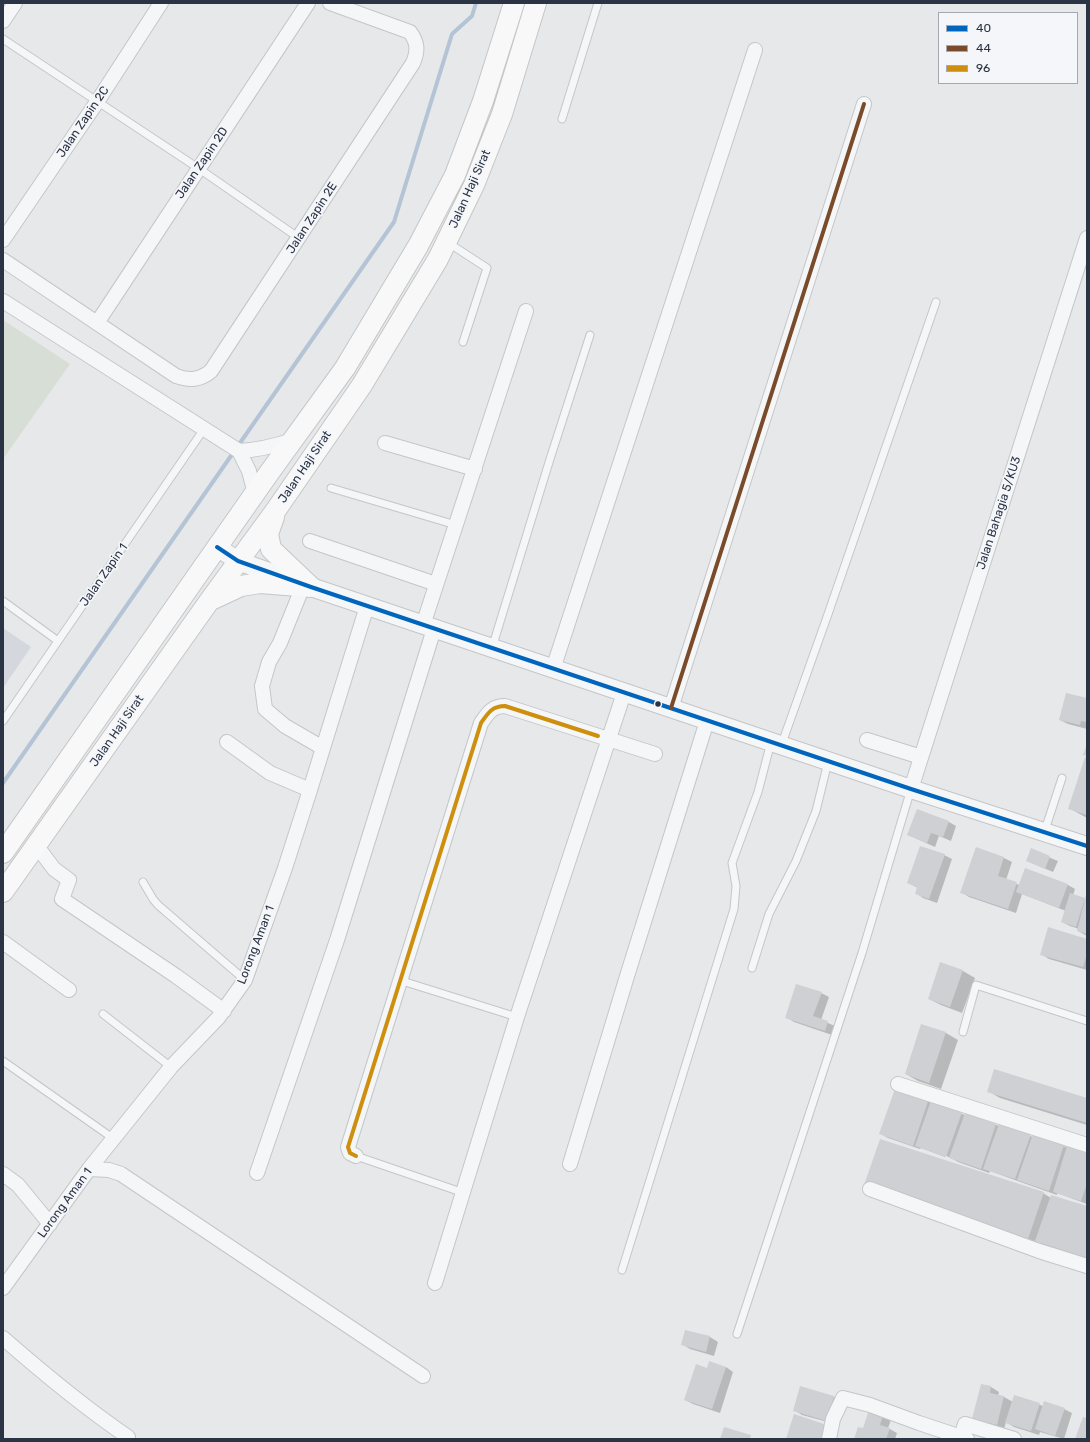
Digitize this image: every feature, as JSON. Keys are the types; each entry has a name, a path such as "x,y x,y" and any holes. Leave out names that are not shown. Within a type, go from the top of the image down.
{"main road":[{"name":"Jalan Haji Sirat","path":"6,846 345,368 418,246 455,175 483,101 514,3"},
{"name":"Jalan Haji Sirat","path":"7,879 36,845 210,600 276,510 362,385 447,242 474,185 502,114 536,3"},
{"path":"276,510 268,534 271,549 307,587"},
{"path":"210,600 241,586 260,583 307,587"}],"street":[{"path":"3,21 15,3"},
{"name":"Jalan Zapin 2C","path":"3,240 97,102 161,3"},
{"name":"Jalan Zapin 2D","path":"97,323 308,3"},
{"name":"Jalan Zapin 2E","path":"97,323 176,376 186,379 196,379 211,371 413,63 418,47 410,32 330,3"},
{"path":"553,669 755,50"},
{"path":"671,708 864,104"},
{"name":"Jalan Bahagia 5/KU3","path":"911,789 1087,238"},
{"path":"3,260 97,323"},
{"path":"3,301 239,451 249,471 255,494"},
{"path":"258,1173 337,940 428,627 436,584 526,311"},
{"path":"239,451 266,448 293,440"},
{"path":"385,443 475,469"},
{"path":"310,541 436,584"},
{"path":"217,547 238,561 307,587 828,762 1087,846"},
{"path":"307,587 280,643 269,662 262,686 265,709 285,726 323,748"},
{"name":"Lorong Aman 1","path":"3,1288 89,1170 171,1067 224,1011 245,980 285,868 367,606"},
{"path":"436,1283 517,1017 624,693"},
{"path":"356,1156 350,1153 348,1147 399,980 481,722 488,713 497,706 505,706 655,754"},
{"path":"570,1164 707,721"},
{"path":"867,740 921,757"},
{"path":"227,742 270,773 310,790"},
{"path":"36,845 54,869 69,880 62,899 176,976 224,1011"},
{"path":"3,942 69,990"},
{"path":"898,1084 1087,1145"},
{"path":"89,1170 109,1170 122,1174 423,1376"},
{"path":"3,1174 18,1185 50,1224"},
{"path":"870,1189 1039,1251 1087,1266"},
{"path":"3,1338 39,1369 106,1422 128,1437"},
{"path":"829,1439 833,1419 843,1398 870,1405 964,1438 965,1424 1014,1439"}],"lane":[{"path":"562,119 598,3"},
{"path":"3,39 198,168 299,238"},
{"path":"447,242 487,268 463,342"},
{"path":"622,1270 734,909 736,886 732,863 776,744 825,624 936,302"},
{"path":"492,648 590,335"},
{"name":"Jalan Zapin 1","path":"3,721 204,429"},
{"path":"331,488 456,525"},
{"path":"4,603 58,641"},
{"path":"752,968 769,914 796,861 816,811 828,762"},
{"path":"1044,833 1062,778"},
{"path":"737,1334 862,953 911,789"},
{"path":"143,882 158,905 245,980"},
{"path":"399,980 517,1017"},
{"path":"963,1032 976,985 1087,1021"},
{"path":"103,1014 171,1067"},
{"path":"3,1062 114,1139"},
{"path":"356,1156 464,1193"}],"shaded area":[{"path":"3,320 70,364 3,459"},
{"path":"3,628 31,647 3,688"}],"building":[{"path":"1066,693 1087,698 1087,722 1081,721 1080,725 1059,720"},
{"path":"1087,744 1087,756 1083,755"},
{"path":"1085,757 1087,758 1087,815 1068,809"},
{"path":"917,809 949,821 943,837 931,833 927,843 907,835"},
{"path":"920,846 945,854 929,899 915,894 917,887 907,883"},
{"path":"976,847 1004,857 998,876 1017,882 1008,909 960,893"},
{"path":"1031,848 1050,856 1045,869 1026,861"},
{"path":"1025,868 1068,884 1059,908 1016,892"},
{"path":"1070,893 1085,898 1076,927 1061,922"},
{"path":"1086,895 1087,896 1087,934 1077,931"},
{"path":"1048,927 1087,939 1087,954 1083,967 1040,955"},
{"path":"940,962 963,970 950,1007 928,999"},
{"path":"796,984 822,992 813,1016 828,1021 825,1031 785,1018"},
{"path":"921,1024 946,1032 929,1083 905,1074"},
{"path":"994,1069 1087,1098 1087,1123 987,1092"},
{"path":"895,1089 928,1101 913,1146 879,1134"},
{"path":"931,1101 962,1112 946,1157 915,1146"},
{"path":"965,1113 996,1124 981,1169 949,1158"},
{"path":"999,1124 1031,1134 1015,1179 983,1169"},
{"path":"1033,1134 1064,1145 1049,1191 1017,1180"},
{"path":"880,1139 1044,1192 1028,1239 864,1185"},
{"path":"1067,1146 1087,1153 1087,1183 1081,1201 1053,1192"},
{"path":"1051,1195 1087,1206 1087,1258 1035,1241"},
{"path":"685,1330 710,1336 706,1352 681,1345"},
{"path":"709,1361 726,1367 712,1409 684,1400 696,1364 707,1368"},
{"path":"981,1384 991,1386 990,1393 1004,1396 997,1425 972,1419"},
{"path":"800,1386 834,1396 827,1421 793,1411"},
{"path":"1014,1395 1040,1403 1031,1431 1005,1423"},
{"path":"1044,1401 1065,1408 1055,1436 1035,1429"},
{"path":"869,1410 883,1415 880,1425 890,1428 886,1439 854,1439 858,1427 863,1428"},
{"path":"794,1414 827,1425 823,1439 786,1439"},
{"path":"1083,1417 1087,1418 1087,1439 1075,1439"},
{"path":"724,1427 751,1435 750,1439 720,1439"}],"waterway":[{"path":"3,783 394,222 452,34 472,16 476,3"}],"transit line":[{"name":"44","path":"671,708 864,104"},
{"name":"40","path":"217,547 238,561 311,587 911,789 1087,846"},
{"name":"96","path":"356,1156 350,1153 348,1147 481,723 488,713 497,707 505,706 598,736"}]}
